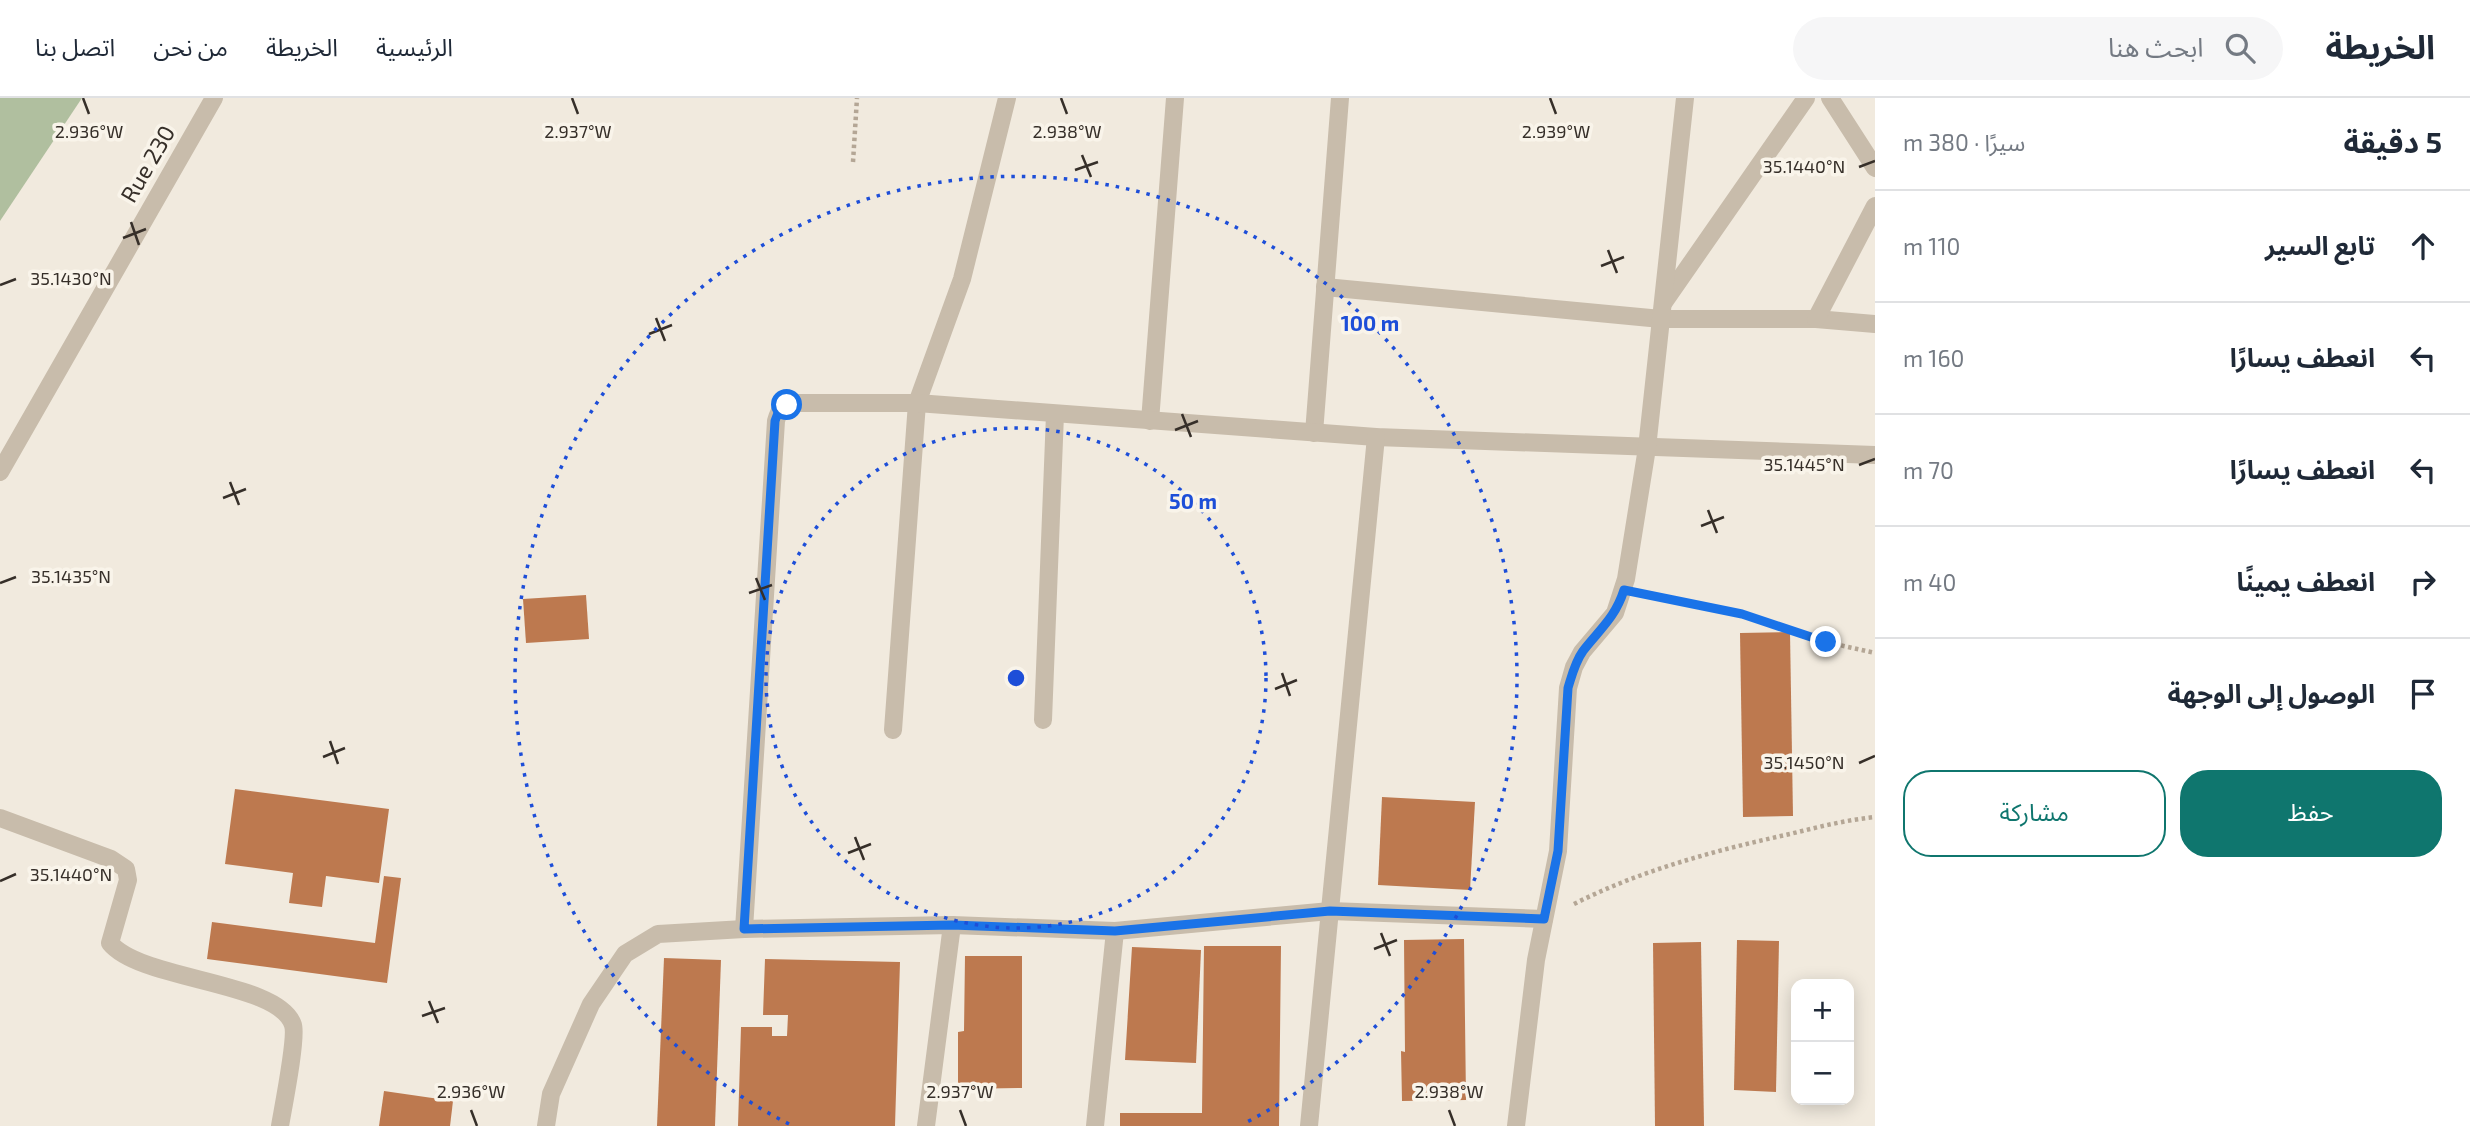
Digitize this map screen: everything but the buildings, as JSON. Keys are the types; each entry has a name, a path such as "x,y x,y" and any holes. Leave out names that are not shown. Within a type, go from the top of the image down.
{"street":[{"name":"Rue 230","path":"0,472 214,98"},
{"path":"893,730 917,403 962,279 1007,98"},
{"path":"1150,421 1175,98"},
{"path":"1314,433 1340,98"},
{"path":"1516,1126 1535,960 1558,851 1568,688 1582,652 1615,612 1624,590 1647,448 1685,98"},
{"path":"1662,311 1806,98"},
{"path":"1830,98 1875,168"},
{"path":"1816,319 1875,206"},
{"path":"1325,287 1875,324"},
{"path":"744,929 775,421 778,413 787,405 917,403 1376,437 1875,455"},
{"path":"1043,720 1055,414"},
{"path":"1309,1126 1376,437"},
{"path":"0,818 122,865 128,874 128,880 110,943 117,951 183,976 246,993 285,1013 292,1023 293,1037 280,1126"},
{"path":"546,1126 551,1094 590,1004 625,954 658,934 744,929 952,925 1115,931 1330,911 1544,919"},
{"path":"926,1126 952,925"},
{"path":"1095,1126 1115,931"}],"path":[{"path":"853,162 857,98"},
{"path":"1624,590 1742,614 1826,642 1875,653"},
{"path":"1544,919 1585,899 1694,858 1850,819 1875,817"}],"green space":[{"path":"0,98 82,98 0,221"}],"route":[{"path":"787,405 781,408 775,421 744,929 952,925 1115,931 1330,911 1544,919 1558,851 1568,688 1582,652 1615,612 1624,590 1742,614 1826,642"}]}
